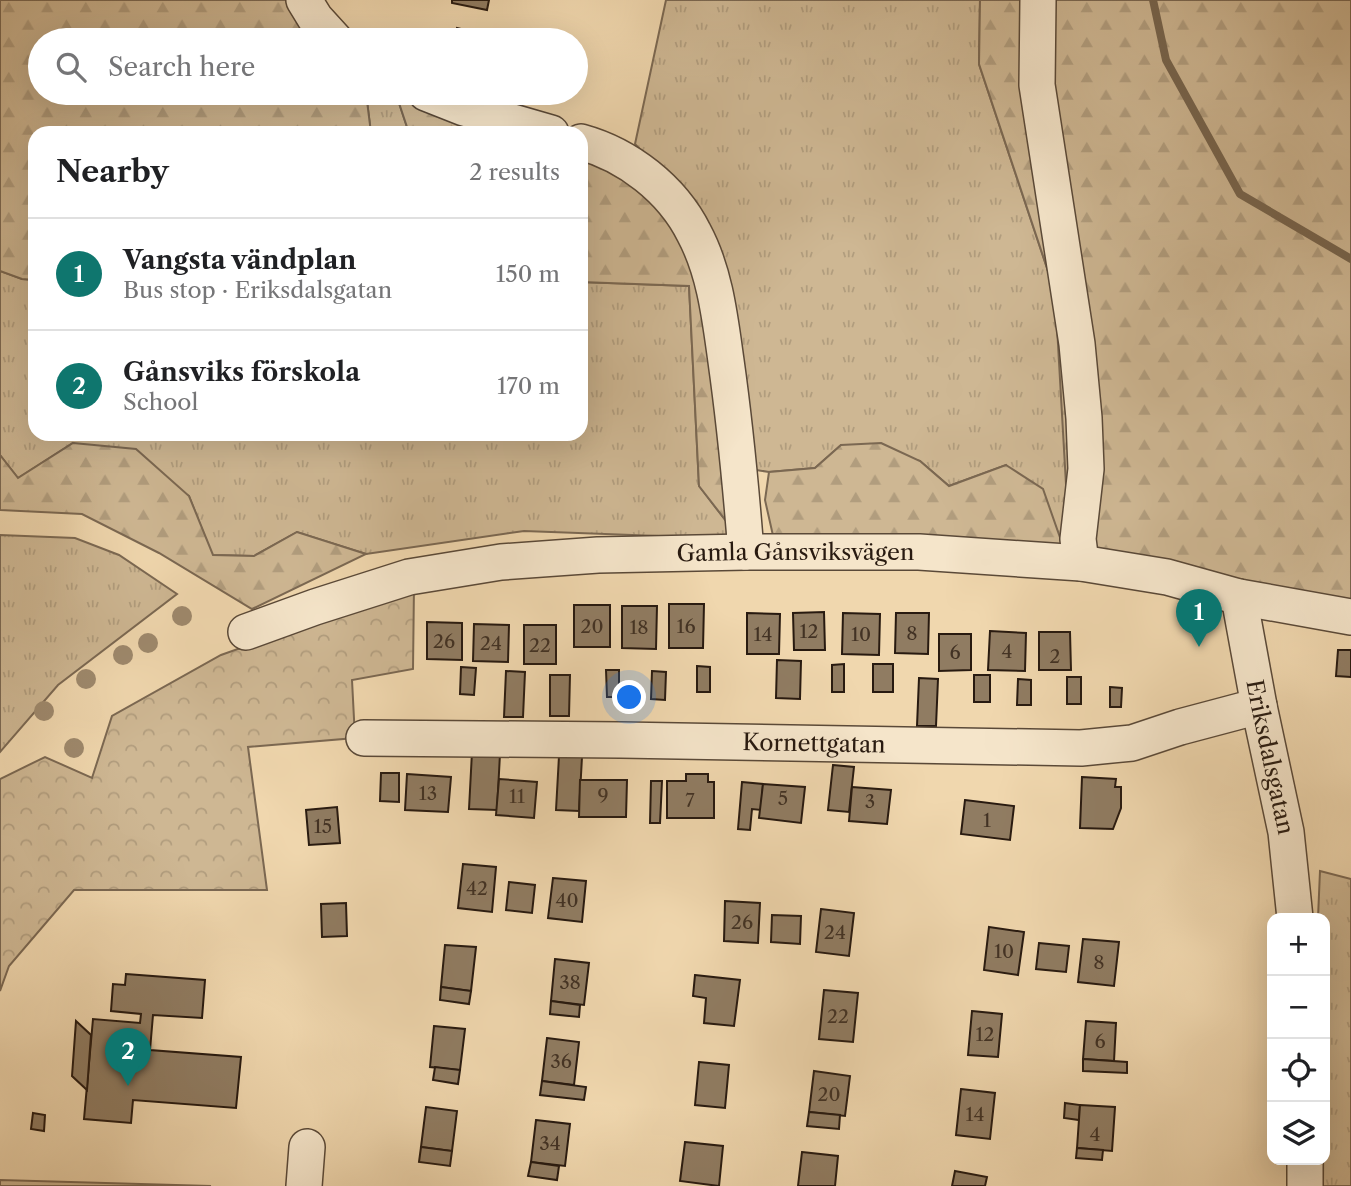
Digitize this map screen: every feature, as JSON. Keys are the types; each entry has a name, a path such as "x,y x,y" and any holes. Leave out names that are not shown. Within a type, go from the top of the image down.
{"street":[{"path":"304,0 324,28"},
{"path":"1038,0 1037,85 1077,344 1084,418 1086,469 1078,539 1081,563"},
{"path":"456,105 527,126"},
{"path":"588,145 618,156 649,177 676,204 695,233 709,271 719,314 739,451 746,552"},
{"name":"Gamla Gånsviksvägen","path":"246,632 409,578 501,562 598,555 746,552 919,552 1081,563 1167,577 1239,597 1351,617"},
{"name":"Eriksdalsgatan","path":"1239,597 1286,832 1294,913"},
{"name":"Kornettgatan","path":"365,738 1081,748 1132,743 1259,706"},
{"path":"304,1186 307,1147"},
{"path":"1305,1165 1305,1186"}],"green space":[{"path":"0,0 289,0 309,28 28,28 28,105 368,105 370,126 28,126 28,279 0,271"},
{"path":"666,0 980,0 979,64 1055,292 1092,550 1063,546 1006,465 949,486 920,461 841,445 815,468 769,472 744,468 657,167 635,144"},
{"path":"980,0 1351,0 1351,605 1092,550 1066,484 1055,292 979,64"},
{"path":"368,105 400,105 407,126 370,126"},
{"path":"400,105 424,105 495,126 407,126"},
{"path":"588,158 649,189 679,218 707,293 740,539 699,486 689,286 588,282"},
{"path":"0,271 28,279 28,441 588,441 588,282 689,286 699,486 740,539 524,531 366,554 297,532 254,556 212,555 189,496 73,443 18,478 0,455"},
{"path":"73,443 136,449 189,496 213,555 254,556 297,532 366,554 252,609 159,553 82,514 0,510 0,455 18,478"},
{"path":"881,443 920,461 949,486 1006,465 1043,489 1063,546 774,540 765,500 769,472 815,468 841,445"},
{"path":"0,535 75,538 119,555 177,594 58,685 0,752"},
{"path":"414,586 413,669 352,680 355,738 248,747 267,890 74,890 9,966 0,991 0,779 45,757 92,778 112,716 221,655"},
{"path":"1320,871 1351,879 1351,1186 1323,1186 1323,1165 1330,1165 1330,913 1318,913"},
{"path":"0,1180 211,1186 0,1186"}],"building":[{"path":"452,0 489,0 487,10 452,3"},
{"path":"669,604 704,604 703,648 669,648"},
{"path":"574,605 610,605 610,647 574,647"},
{"path":"622,606 657,606 656,649 622,648"},
{"path":"824,612 825,650 794,650 793,613"},
{"path":"747,613 780,614 779,654 747,654"},
{"path":"843,613 880,614 879,655 842,654"},
{"path":"896,613 929,613 928,654 895,653"},
{"path":"427,622 462,623 462,660 427,659"},
{"path":"474,624 509,625 508,662 473,661"},
{"path":"524,625 556,625 556,664 524,664"},
{"path":"990,631 1026,633 1025,671 988,670"},
{"path":"1039,632 1070,632 1071,670 1039,670"},
{"path":"939,634 971,634 971,670 939,671"},
{"path":"1338,650 1351,650 1351,677 1336,676"},
{"path":"777,660 801,661 800,699 776,698"},
{"path":"844,664 844,692 832,692 832,665"},
{"path":"873,664 893,664 893,692 873,692"},
{"path":"697,666 710,667 710,692 697,692"},
{"path":"461,667 476,668 474,695 460,694"},
{"path":"606,670 619,670 619,697 607,697"},
{"path":"506,671 525,672 523,717 504,717"},
{"path":"652,671 666,672 665,700 651,699"},
{"path":"550,675 570,675 569,716 550,716"},
{"path":"974,675 990,675 990,702 974,702"},
{"path":"1067,677 1081,677 1081,704 1067,704"},
{"path":"919,678 938,679 936,726 917,726"},
{"path":"1018,679 1031,680 1031,705 1017,705"},
{"path":"1110,687 1122,688 1121,707 1110,707"},
{"path":"472,752 500,754 497,810 469,809"},
{"path":"559,756 582,757 579,811 556,810"},
{"path":"833,765 854,767 849,812 828,810"},
{"path":"381,773 399,773 399,802 380,801"},
{"path":"407,774 451,777 448,812 405,810"},
{"path":"686,774 708,774 708,782 714,782 714,818 667,818 667,781 686,781"},
{"path":"1082,777 1116,779 1115,787 1121,787 1121,808 1113,829 1080,828"},
{"path":"499,779 537,782 534,818 496,815"},
{"path":"580,780 627,780 626,817 579,817"},
{"path":"651,781 662,781 660,823 650,823"},
{"path":"742,782 763,784 761,810 752,809 750,830 738,829"},
{"path":"763,784 805,787 801,823 759,818"},
{"path":"852,787 891,790 887,824 849,821"},
{"path":"965,800 1014,806 1010,840 961,834"},
{"path":"337,807 340,843 309,845 306,810"},
{"path":"463,864 496,867 492,912 458,908"},
{"path":"553,878 586,881 582,922 548,918"},
{"path":"509,882 535,885 532,913 506,910"},
{"path":"725,901 760,903 758,943 724,941"},
{"path":"346,903 347,936 322,937 321,904"},
{"path":"821,909 854,913 849,956 816,952"},
{"path":"772,915 801,916 800,944 771,942"},
{"path":"989,927 1024,932 1018,975 984,970"},
{"path":"1083,939 1119,942 1114,986 1078,982"},
{"path":"1039,943 1069,946 1066,972 1036,969"},
{"path":"445,945 476,947 471,991 441,987"},
{"path":"555,959 589,963 584,1005 551,1001"},
{"path":"126,974 205,980 202,1018 153,1015 150,1050 241,1057 236,1108 133,1100 131,1123 84,1119 93,1019 140,1023 141,1014 111,1011 113,984 125,985"},
{"path":"695,975 740,980 734,1026 704,1023 706,998 693,996"},
{"path":"441,987 471,991 469,1004 440,1000"},
{"path":"824,990 858,993 853,1042 819,1039"},
{"path":"551,1001 580,1005 579,1017 550,1014"},
{"path":"972,1011 1002,1014 998,1057 968,1055"},
{"path":"76,1021 91,1035 87,1090 72,1076"},
{"path":"1086,1021 1116,1023 1114,1061 1083,1059"},
{"path":"434,1026 465,1029 460,1070 430,1067"},
{"path":"547,1038 579,1042 574,1085 542,1081"},
{"path":"1083,1059 1127,1062 1127,1073 1083,1071"},
{"path":"699,1062 729,1065 725,1108 695,1105"},
{"path":"435,1067 460,1070 458,1084 433,1080"},
{"path":"814,1071 850,1076 845,1116 809,1112"},
{"path":"542,1081 586,1087 584,1100 540,1095"},
{"path":"961,1089 995,1093 990,1139 956,1135"},
{"path":"1065,1103 1080,1105 1079,1120 1064,1118"},
{"path":"1080,1105 1115,1107 1112,1151 1077,1148"},
{"path":"426,1107 457,1111 452,1151 421,1147"},
{"path":"809,1112 840,1115 839,1129 807,1126"},
{"path":"33,1113 45,1115 44,1131 31,1129"},
{"path":"536,1120 570,1124 565,1166 531,1162"},
{"path":"685,1142 723,1146 719,1186 680,1181"},
{"path":"421,1147 452,1151 450,1166 419,1162"},
{"path":"1077,1148 1103,1150 1102,1160 1076,1158"},
{"path":"802,1152 838,1156 835,1186 798,1186"},
{"path":"531,1162 559,1166 557,1180 528,1176"},
{"path":"955,1171 987,1177 985,1186 952,1186"}],"waterway":[{"path":"1153,0 1166,60 1240,194 1351,259"}],"place":[{"name":"Vangsta vändplan","path":"1199,647"},
{"name":"Gånsviks förskola","path":"128,1086"}]}
